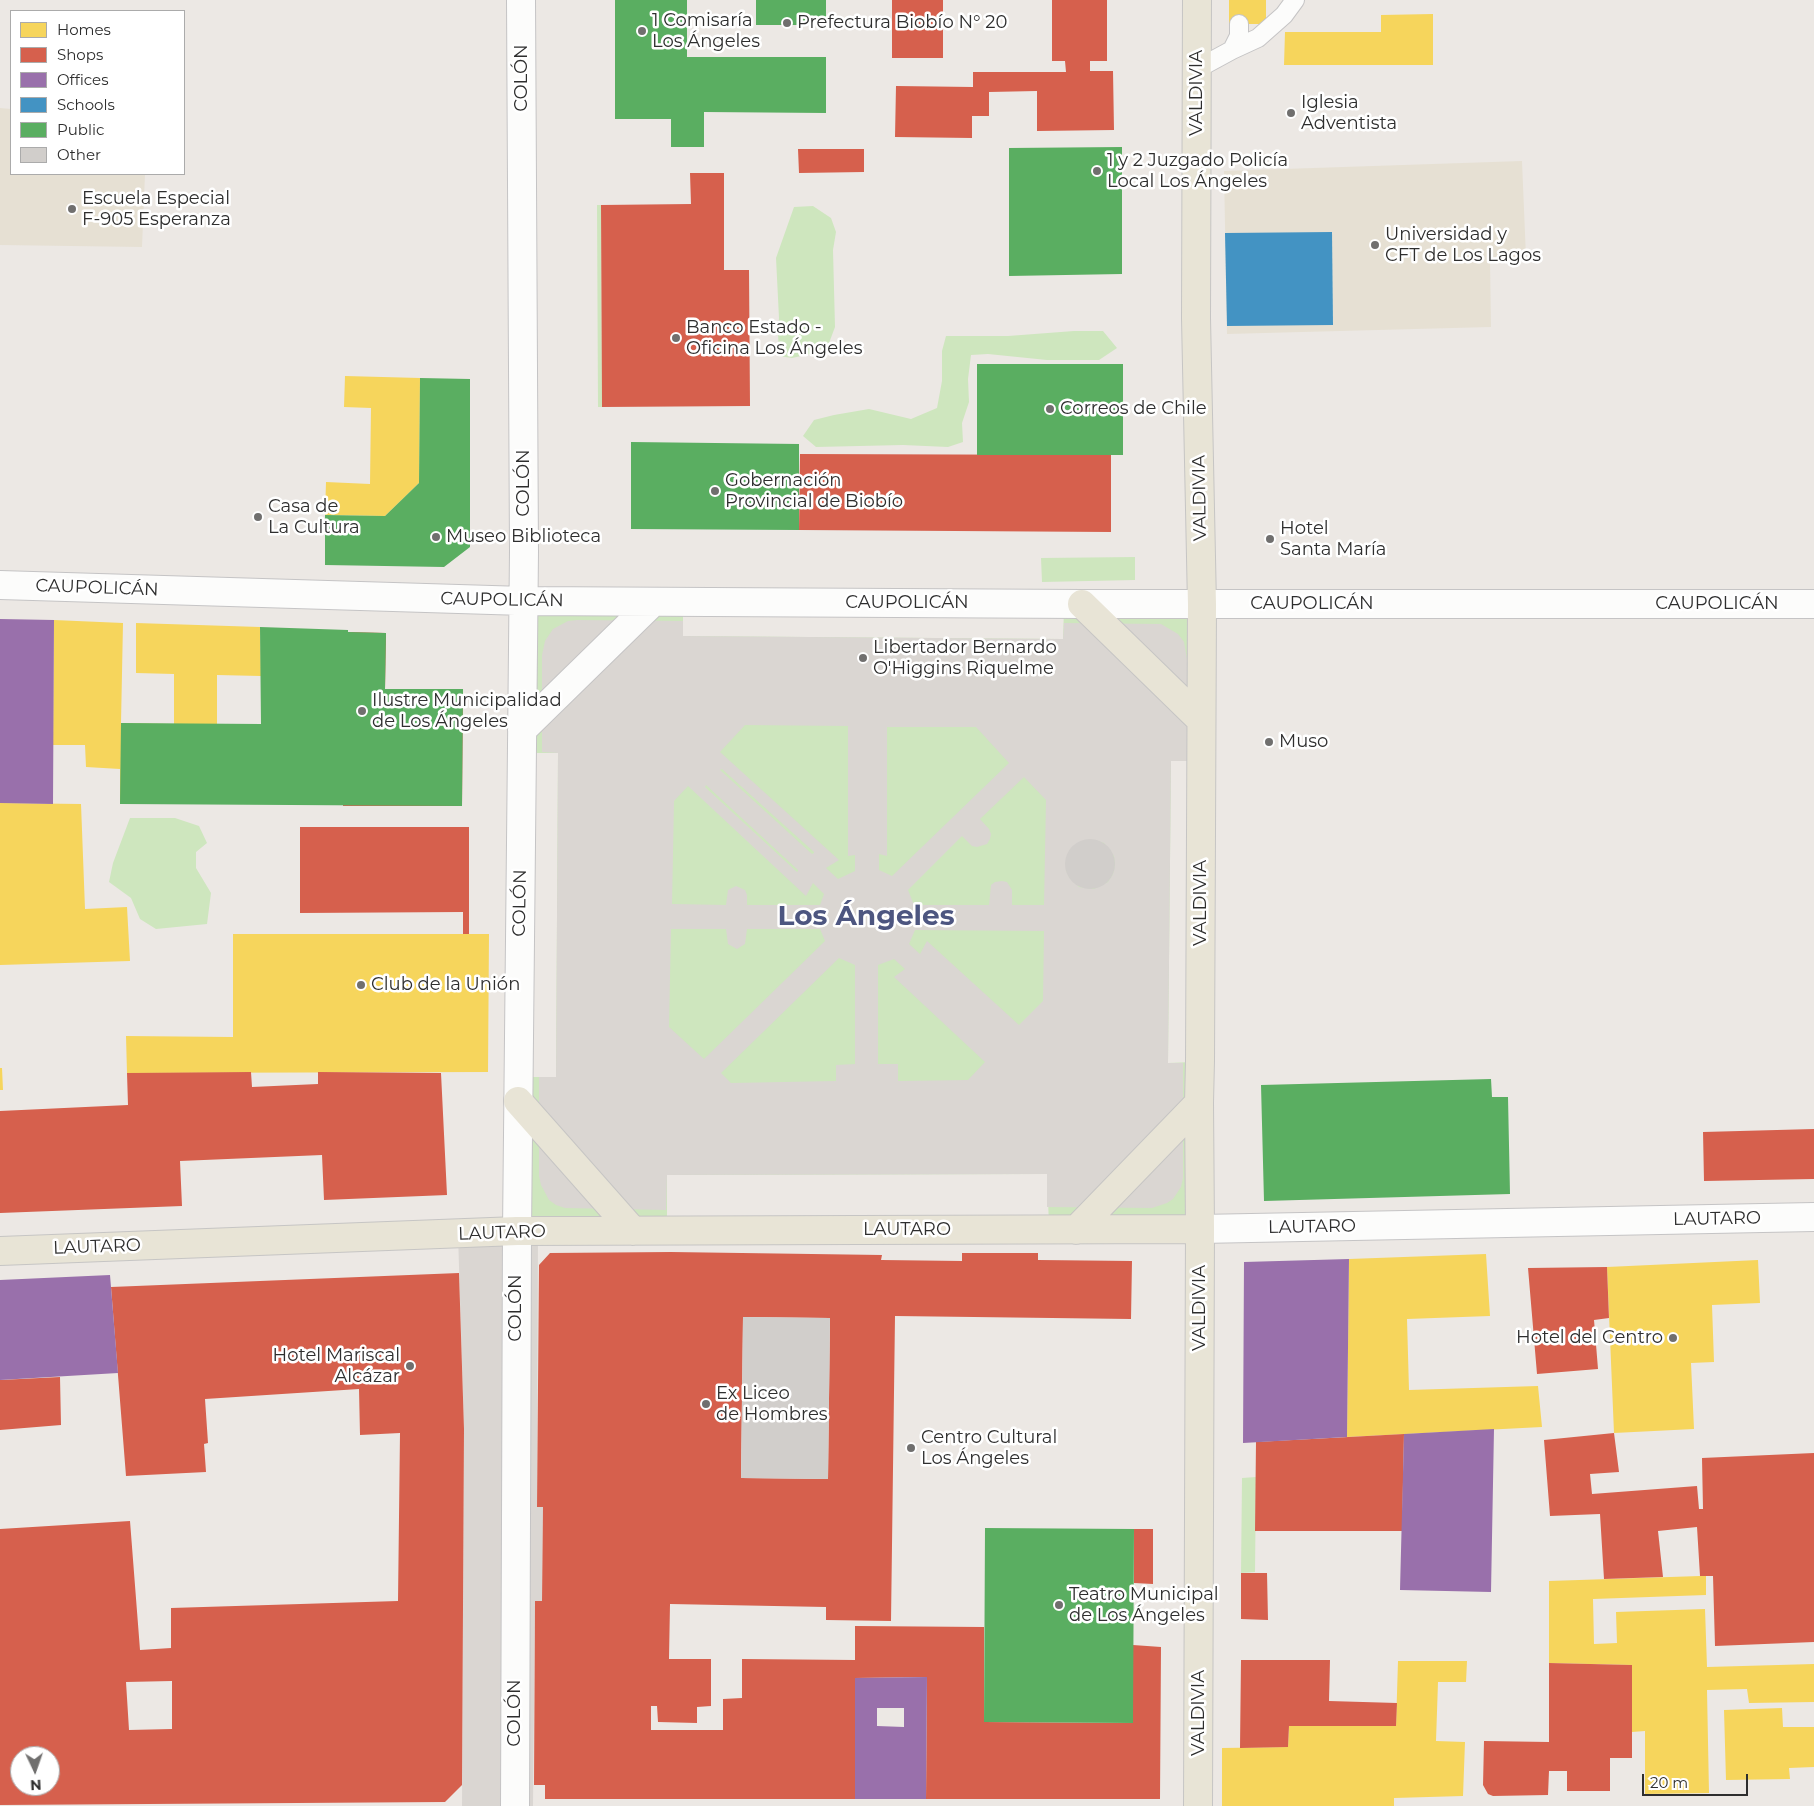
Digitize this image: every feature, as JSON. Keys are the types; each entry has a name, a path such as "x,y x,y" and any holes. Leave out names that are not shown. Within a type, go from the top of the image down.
{"main road":[{"name":"VALDIVIA","path":"1197,0 1196,318 1202,605 1198,1806"},
{"path":"1082,604 1202,720"},
{"path":"518,1100 633,1231"},
{"path":"1076,1230 1199,1103"},
{"name":"LAUTARO","path":"0,1251 516,1231 1200,1229"}],"street":[{"name":"COLÓN","path":"514,1806 516,1231 524,601 522,0"},
{"name":"CAUPOLICÁN","path":"0,585 524,601 1202,605 1814,604"},
{"path":"522,730 653,602"},
{"name":"LAUTARO","path":"1200,1229 1814,1217"}],"lane":[{"path":"1197,70 1258,38 1284,14 1295,0"},
{"path":"1232,50 1239,36 1239,24"}],"shaded area":[{"name":"Escuela Especial F-905 Esperanza","path":"0,108 10,109 10,175 145,175 142,247 0,245"},
{"name":"Universidad y CFT de Los Lagos","path":"1522,161 1526,257 1490,259 1491,327 1227,334 1224,171"},
{"path":"568,621 683,621 683,636 1063,639 1064,623 1161,624 1178,634 1184,642 1187,659 1187,761 1171,761 1168,1063 1183,1063 1183,1178 1181,1187 1173,1199 1152,1208 1047,1207 1047,1174 667,1175 666,1210 565,1208 549,1200 541,1185 539,1176 539,1077 556,1077 558,753 542,752 542,655 545,641 553,629","holes":["745,725 848,726 848,856 855,855 855,871 838,879 826,868 839,860 720,752","887,727 976,727 1009,763 892,876 879,870 879,854 887,856","722,769 814,852 812,854 720,770","1024,777 1046,800 1044,905 1012,905 1012,890 1007,882 1002,881 991,885 989,905 914,905 908,890 962,836 972,846 977,847 987,844 991,834 980,819","706,785 798,870 797,872 705,787","688,786 806,896 813,883 824,894 820,905 747,905 745,890 736,886 728,890 726,905 672,904 674,801","1085,840 1104,843 1114,856 1113,874 1108,882 1094,889 1079,887 1069,877 1066,870 1068,854 1072,848","671,929 726,929 728,944 737,949 745,944 747,929 820,929 825,941 704,1059 669,1027","915,930 1044,931 1043,1001 1019,1025 927,941 920,954 909,944","839,958 855,965 855,1064 836,1065 836,1081 731,1083 721,1073","894,959 905,969 894,977 985,1062 968,1080 898,1081 898,1064 878,1064 878,965"]},
{"path":"538,1231 537,1506 543,1507 542,1601 535,1602 533,1806 462,1806 464,1429 458,1234"}],"green space":[{"path":"597,205 601,205 602,407 598,407"},
{"path":"813,206 831,218 836,232 833,250 835,327 829,343 815,353 792,358 779,356 776,258 794,207"},
{"path":"1074,331 1103,331 1117,348 1099,360 1047,360 988,354 971,355 968,379 969,402 962,423 963,442 948,447 903,445 816,447 803,436 814,420 834,415 869,409 911,419 937,408 942,381 942,351 946,336 1008,336"},
{"path":"1135,557 1135,580 1042,582 1041,558"},
{"path":"528,606 683,606 683,636 1063,639 1064,609 1197,609 1197,761 1171,761 1168,1063 1194,1062 1195,1225 1049,1226 1047,1174 667,1175 667,1226 521,1227 523,1077 556,1077 558,753 526,753"},
{"path":"130,818 175,818 199,826 207,843 196,852 196,868 211,893 207,924 156,929 140,919 131,898 109,882 113,863"},
{"path":"1256,1477 1255,1572 1241,1573 1242,1478"}],"building: Homes":[{"path":"1229,0 1266,0 1266,24 1229,24"},
{"path":"1433,14 1433,65 1284,65 1285,32 1381,32 1381,15"},
{"path":"345,376 420,378 419,483 385,516 325,515 326,482 370,484 371,408 344,407"},
{"path":"54,620 123,623 121,723 174,724 174,674 136,673 136,623 260,627 261,676 217,675 217,724 261,724 261,698 326,699 326,729 343,729 343,751 281,751 281,773 173,772 172,804 120,804 120,769 86,767 85,745 53,745"},
{"path":"0,803 81,804 85,909 127,907 130,961 0,965"},
{"name":"Club de la Unión","path":"233,934 489,934 488,1072 127,1073 126,1036 233,1037"},
{"path":"0,1068 2,1068 3,1090 0,1090"},
{"path":"1486,1254 1490,1316 1407,1319 1409,1390 1538,1386 1542,1427 1347,1437 1349,1259"},
{"path":"1758,1260 1760,1303 1712,1305 1714,1362 1691,1363 1694,1429 1614,1433 1607,1267"},
{"path":"1706,1576 1706,1595 1593,1599 1594,1644 1617,1643 1616,1612 1705,1609 1707,1667 1814,1664 1814,1702 1749,1703 1747,1689 1707,1690 1709,1793 1645,1794 1645,1731 1632,1732 1632,1665 1549,1663 1549,1581"},
{"path":"1398,1661 1467,1661 1466,1682 1438,1682 1436,1741 1465,1742 1463,1796 1394,1798 1394,1806 1222,1806 1222,1748 1288,1747 1289,1726 1396,1726"},
{"path":"1782,1708 1783,1727 1814,1727 1814,1767 1789,1768 1790,1779 1726,1780 1724,1710"}],"building: Shops":[{"path":"892,0 943,0 943,58 892,58"},
{"path":"1052,0 1107,0 1107,61 1090,61 1090,71 1113,71 1114,130 1037,131 1037,91 989,92 989,116 972,116 972,138 895,137 896,86 973,87 973,72 1066,72 1065,61 1052,61"},
{"path":"798,149 864,149 864,172 799,173"},
{"name":"Banco Estado - Oficina Los Ángeles","path":"690,173 724,173 724,270 749,270 750,406 602,407 601,205 691,204"},
{"path":"800,454 1111,455 1111,532 799,530"},
{"path":"348,632 386,633 385,689 463,689 462,806 343,806 343,688 347,689"},
{"path":"300,827 469,827 469,934 463,934 463,912 300,913"},
{"path":"251,1072 252,1087 318,1084 318,1072 441,1073 447,1195 324,1200 322,1155 180,1161 182,1206 0,1213 0,1111 128,1105 127,1073"},
{"path":"1814,1129 1814,1179 1704,1181 1703,1132"},
{"path":"671,1252 882,1255 881,1260 962,1261 962,1253 1038,1253 1038,1260 1132,1261 1131,1319 895,1316 891,1621 826,1620 826,1607 670,1604 669,1659 711,1659 711,1706 697,1707 697,1723 658,1722 657,1706 651,1706 651,1730 723,1730 723,1699 742,1698 742,1659 855,1660 855,1626 984,1627 984,1722 1133,1723 1133,1645 1161,1647 1160,1799 926,1799 927,1677 855,1678 855,1799 545,1799 545,1785 534,1785 535,1601 542,1601 543,1507 537,1507 539,1265 550,1253","holes":["743,1317 830,1318 828,1479 741,1478"]},
{"path":"1607,1267 1609,1318 1594,1320 1598,1369 1537,1374 1528,1268"},
{"path":"459,1273 464,1429 462,1785 445,1802 0,1805 0,1529 130,1521 140,1650 171,1648 171,1608 398,1601 400,1433 360,1435 359,1389 205,1399 208,1443 204,1444 206,1472 126,1476 111,1287","holes":["172,1681 172,1729 129,1730 126,1682"]},
{"path":"60,1377 61,1425 0,1430 0,1380"},
{"path":"1614,1433 1619,1472 1590,1474 1592,1494 1697,1486 1699,1509 1703,1509 1702,1458 1814,1453 1814,1642 1715,1646 1713,1576 1700,1576 1697,1527 1658,1531 1663,1577 1604,1579 1600,1514 1550,1516 1544,1440"},
{"path":"1404,1434 1402,1531 1255,1531 1256,1442"},
{"path":"1134,1529 1153,1529 1153,1584 1134,1583"},
{"path":"1241,1573 1267,1573 1268,1620 1241,1619"},
{"path":"1241,1660 1330,1660 1329,1701 1397,1703 1396,1726 1289,1726 1288,1747 1240,1748"},
{"path":"1549,1663 1632,1665 1632,1758 1610,1758 1610,1791 1567,1791 1567,1771 1549,1771 1548,1795 1493,1796 1488,1794 1483,1785 1484,1741 1549,1742"}],"building: Offices":[{"path":"0,619 54,620 53,804 0,803"},
{"path":"1349,1259 1347,1437 1243,1443 1244,1262"},
{"path":"110,1275 118,1373 0,1380 0,1280"},
{"path":"1494,1429 1491,1592 1400,1590 1404,1434"},
{"path":"927,1677 926,1799 855,1799 855,1678","holes":["877,1708 904,1708 904,1727 877,1726"]}],"building: Schools":[{"path":"1332,232 1333,325 1227,326 1225,233"}],"building: Public":[{"path":"615,0 687,0 687,57 826,57 826,113 704,112 704,147 671,147 671,119 615,119"},
{"path":"756,0 826,0 826,25 756,25"},
{"path":"1122,147 1122,274 1009,276 1009,148"},
{"path":"977,364 1123,364 1123,455 977,455"},
{"path":"420,378 470,379 470,547 444,567 325,565 325,515 385,516 419,483"},
{"path":"631,442 799,444 799,530 631,529"},
{"name":"Ilustre Municipalidad de Los Ángeles","path":"260,627 386,633 385,689 463,689 462,806 120,804 121,723 261,724"},
{"path":"1491,1079 1492,1097 1508,1097 1510,1194 1264,1201 1261,1085"},
{"name":"Teatro Municipal de Los Ángeles","path":"985,1528 1134,1529 1133,1723 984,1722"}],"building: Other":[{"path":"1090,839 1099,841 1110,850 1115,864 1113,873 1104,884 1090,889 1081,887 1070,878 1065,864 1067,855 1076,844"},
{"path":"743,1317 830,1318 828,1479 741,1478"}],"place":[{"name":"Prefectura Biobío N° 20","path":"787,23"},
{"name":"1 Comisaría Los Ángeles","path":"642,31"},
{"name":"Iglesia Adventista","path":"1291,113"},
{"name":"1 y 2 Juzgado Policía Local Los Ángeles","path":"1097,171"},
{"name":"Escuela Especial F-905 Esperanza","path":"72,209"},
{"name":"Universidad y CFT de Los Lagos","path":"1375,245"},
{"name":"Banco Estado - Oficina Los Ángeles","path":"676,338"},
{"name":"Correos de Chile","path":"1050,409"},
{"name":"Gobernación Provincial de Biobío","path":"715,491"},
{"name":"Casa de La Cultura","path":"258,517"},
{"name":"Museo Biblioteca","path":"436,537"},
{"name":"Hotel Santa María","path":"1270,539"},
{"name":"Libertador Bernardo O'Higgins Riquelme","path":"863,658"},
{"name":"Ilustre Municipalidad de Los Ángeles","path":"362,711"},
{"name":"Muso","path":"1269,742"},
{"name":"Club de la Unión","path":"361,985"},
{"name":"Hotel del Centro","path":"1673,1338"},
{"name":"Hotel Mariscal Alcázar","path":"410,1366"},
{"name":"Ex Liceo de Hombres","path":"706,1404"},
{"name":"Centro Cultural Los Ángeles","path":"911,1448"},
{"name":"Teatro Municipal de Los Ángeles","path":"1059,1605"}],"district":[{"name":"Los Ángeles","path":"866,917"}]}
